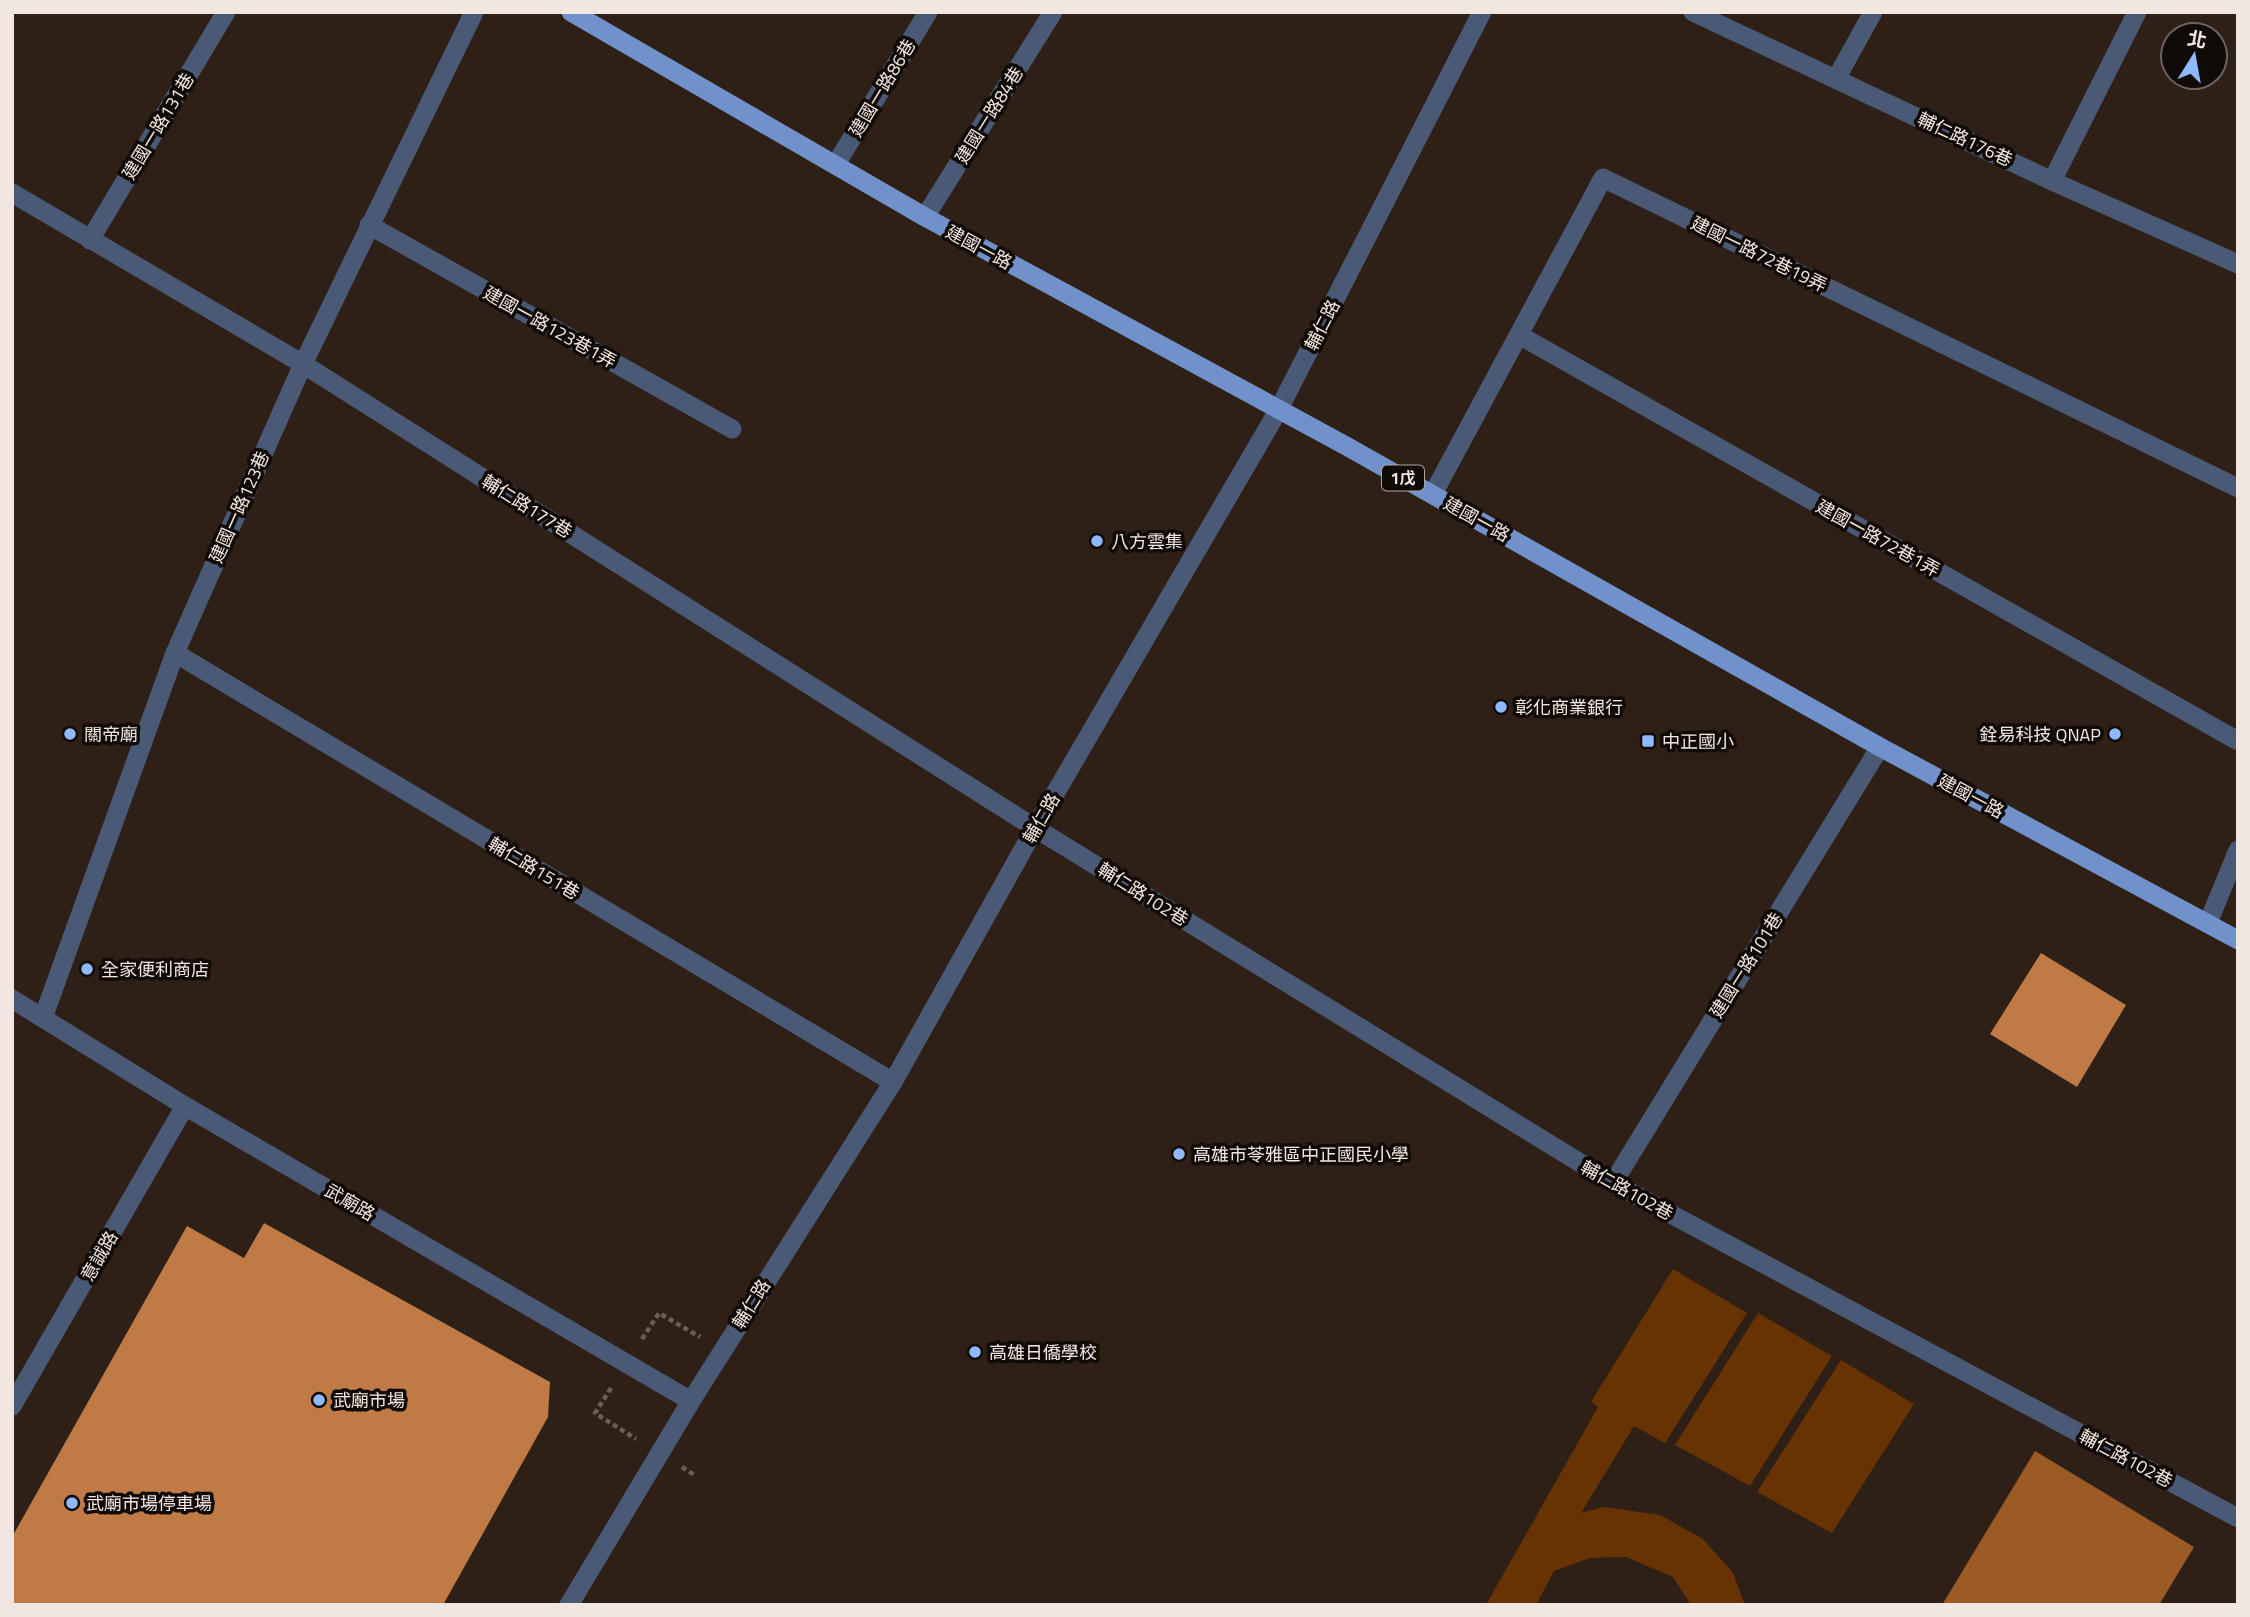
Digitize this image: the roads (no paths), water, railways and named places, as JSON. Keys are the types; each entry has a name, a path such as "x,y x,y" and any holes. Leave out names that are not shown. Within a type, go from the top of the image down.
{"main road":[{"name":"建國一路","path":"570,12 925,217 1433,494 1880,747 2238,940"}],"street":[{"name":"建國一路131巷","path":"90,240 226,12"},
{"name":"建國一路123巷","path":"43,1018 175,653 303,364 474,12"},
{"name":"建國一路86巷","path":"836,164 928,12"},
{"name":"建國一路84巷","path":"925,217 1053,12"},
{"name":"輔仁路","path":"569,1605 691,1401 892,1082 1035,828 1279,409 1482,12"},
{"name":"輔仁路176巷","path":"1693,12 2052,181 2238,264"},
{"path":"1836,79 1873,12"},
{"path":"2052,181 2137,12"},
{"name":"建國一路72巷19弄","path":"1433,494 1603,178 2238,488"},
{"name":"輔仁路177巷","path":"12,193 303,364 1035,828"},
{"name":"建國一路123巷1弄","path":"369,225 732,429"},
{"name":"建國一路72巷1弄","path":"1519,335 2238,741"},
{"name":"輔仁路151巷","path":"175,653 892,1082"},
{"name":"建國一路101巷","path":"1613,1184 1880,747"},
{"name":"輔仁路102巷","path":"1035,828 1613,1184 2238,1518"},
{"path":"2208,923 2238,850"},
{"name":"武廟路","path":"12,999 185,1106 691,1401"},
{"name":"意誠路","path":"12,1406 185,1106"}],"place":[{"name":"八方雲集","path":"1097,541"},
{"name":"彰化商業銀行","path":"1501,707"},
{"name":"關帝廟","path":"70,734"},
{"name":"銓易科技 QNAP","path":"2115,734"},
{"name":"中正國小","path":"1648,741"},
{"name":"全家便利商店","path":"87,969"},
{"name":"高雄市苓雅區中正國民小學","path":"1179,1154"},
{"name":"高雄日僑學校","path":"975,1352"},
{"name":"武廟市場","path":"319,1400"},
{"name":"武廟市場停車場","path":"72,1503"}]}
